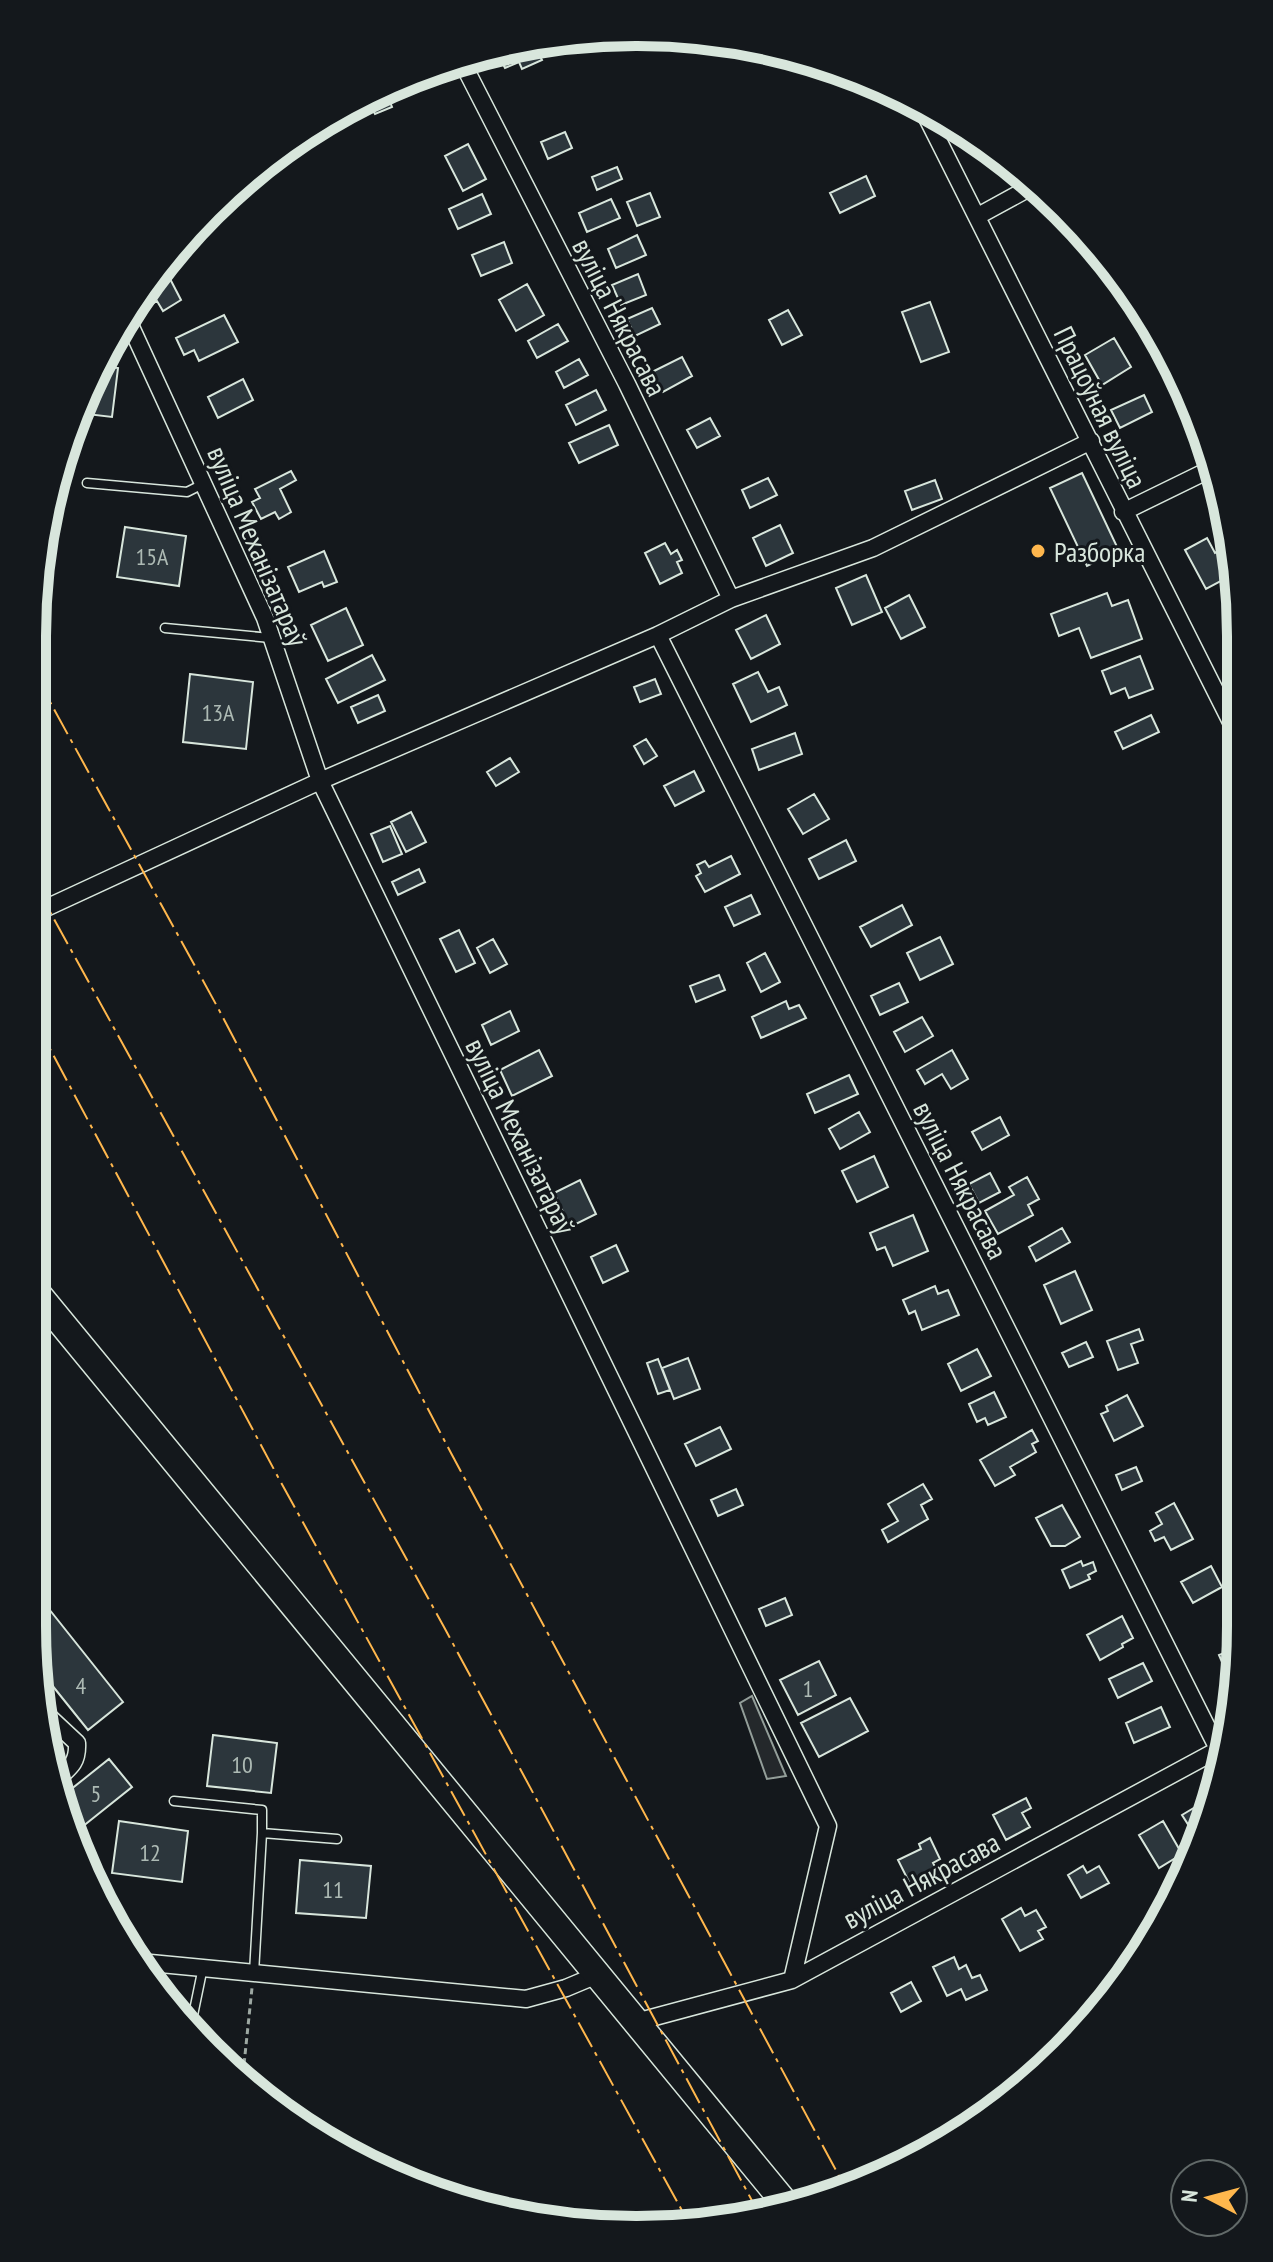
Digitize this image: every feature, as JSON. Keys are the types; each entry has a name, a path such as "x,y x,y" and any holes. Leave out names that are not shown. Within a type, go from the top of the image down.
{"main road":[{"path":"46,1304 781,2198"}],"street":[{"name":"вуліца Някрасава","path":"467,71 627,384 731,599"},
{"name":"Працоўная вуліца","path":"930,124 1227,714"},
{"path":"978,216 1024,191"},
{"name":"вуліца Механізатараў","path":"132,330 272,638 320,781 828,1826 792,1980"},
{"path":"46,908 320,781 658,635 731,599 873,548 1091,441"},
{"path":"1123,512 1204,473"},
{"name":"вуліца Някрасава","path":"658,635 1216,1739"},
{"path":"54,1721 77,1743 75,1764 65,1773"},
{"name":"вуліца Някрасава","path":"636,2022 792,1980 1213,1752"},
{"path":"152,1963 526,1999 597,1975"}],"lane":[{"path":"87,483 187,492 203,484"},
{"path":"165,628 272,638"},
{"path":"174,1801 262,1810 254,1973"},
{"path":"262,1833 337,1839"},
{"path":"193,2015 203,1966"}],"path":[{"path":"244,2066 254,1973"}],"shaded area":[{"path":"752,1696 786,1776 767,1779 740,1703"}],"building":[{"path":"539,54 542,60 522,69 519,62 505,68 502,62 521,57"},
{"path":"389,101 392,107 375,114 373,110 366,113"},
{"path":"565,132 572,148 548,159 541,142"},
{"path":"468,144 486,179 463,191 445,156"},
{"path":"617,167 622,179 597,190 592,177"},
{"path":"866,176 875,196 840,213 830,193"},
{"path":"650,193 660,217 637,226 627,202"},
{"path":"482,194 491,214 458,229 449,209"},
{"path":"611,199 620,218 587,232 579,213"},
{"path":"637,235 646,255 616,268 608,249"},
{"path":"504,242 512,263 481,276 472,255"},
{"path":"638,274 646,295 621,305 612,285"},
{"path":"169,276 181,300 163,311 157,301 147,307"},
{"path":"527,284 544,315 516,331 499,300"},
{"path":"930,302 949,352 921,362 902,312"},
{"path":"652,308 660,324 635,336 627,319"},
{"path":"788,310 802,335 782,345 769,320"},
{"path":"224,315 238,342 199,361 194,350 184,355 176,338"},
{"path":"558,324 568,341 537,358 528,341"},
{"path":"1114,338 1131,367 1102,385 1085,355"},
{"path":"682,357 692,376 663,392 652,372"},
{"path":"579,359 588,375 564,388 556,372"},
{"path":"111,367 118,368 112,417 90,414"},
{"path":"243,379 253,400 218,418 208,397"},
{"path":"596,390 606,410 576,425 566,405"},
{"path":"1144,395 1152,412 1120,428 1111,410"},
{"path":"710,418 720,436 697,448 687,430"},
{"path":"609,425 618,445 579,463 569,443"},
{"path":"291,471 296,480 280,489 291,512 279,519 275,512 261,519 252,502 260,498 255,489"},
{"path":"1082,473 1119,551 1087,566 1050,488"},
{"path":"768,478 777,495 750,508 742,490"},
{"path":"935,480 942,499 912,510 905,491"},
{"path":"780,525 793,553 766,566 753,538"},
{"path":"125,527 186,536 179,586 117,577"},
{"path":"1207,538 1215,553 1221,550 1224,579 1206,589 1185,550"},
{"path":"665,543 671,554 677,550 682,560 677,562 682,573 660,584 645,553"},
{"path":"324,551 337,582 324,587 322,582 299,592 288,567"},
{"path":"866,575 882,612 852,625 836,588"},
{"path":"1107,593 1112,606 1128,600 1142,639 1091,658 1079,628 1059,636 1051,614"},
{"path":"909,595 925,627 901,639 885,608"},
{"path":"346,608 363,645 328,661 311,625"},
{"path":"766,615 780,644 751,659 736,630"},
{"path":"372,655 385,680 338,703 326,679"},
{"path":"1140,656 1153,689 1129,698 1125,688 1111,694 1102,671"},
{"path":"758,672 768,692 779,687 787,705 751,722 733,684"},
{"path":"190,674 253,682 246,749 183,742"},
{"path":"655,679 661,694 640,702 634,687"},
{"path":"378,695 385,711 358,723 351,707"},
{"path":"1151,715 1159,732 1123,749 1115,732"},
{"path":"795,733 802,754 759,770 752,749"},
{"path":"646,739 657,756 644,764 634,746"},
{"path":"510,758 519,772 496,786 487,772"},
{"path":"694,771 704,791 675,806 664,786"},
{"path":"814,794 829,819 803,834 788,809"},
{"path":"411,812 426,842 406,852 391,822"},
{"path":"390,826 402,854 383,862 371,834"},
{"path":"846,840 856,861 819,879 809,859"},
{"path":"731,856 740,874 705,892 696,876 701,873 697,865 705,861 709,867"},
{"path":"419,869 425,882 398,895 392,882"},
{"path":"751,895 760,914 734,926 725,907"},
{"path":"902,905 912,925 871,947 860,927"},
{"path":"459,930 475,963 456,972 440,939"},
{"path":"940,937 953,964 920,980 907,953"},
{"path":"493,939 507,964 490,973 477,948"},
{"path":"765,953 780,982 761,992 747,963"},
{"path":"719,975 725,990 696,1002 690,986"},
{"path":"899,983 908,1002 880,1015 871,996"},
{"path":"786,1001 789,1009 799,1005 806,1018 761,1038 752,1017"},
{"path":"510,1011 519,1031 491,1045 482,1025"},
{"path":"922,1017 933,1036 905,1052 894,1032"},
{"path":"539,1050 552,1076 512,1096 500,1070"},
{"path":"952,1050 968,1079 951,1089 942,1074 925,1084 917,1070"},
{"path":"849,1075 858,1094 815,1113 807,1094"},
{"path":"859,1112 870,1132 840,1149 829,1129"},
{"path":"1000,1117 1009,1135 982,1150 972,1132"},
{"path":"874,1156 888,1187 857,1202 842,1171"},
{"path":"990,1173 1000,1192 979,1203 969,1184"},
{"path":"1027,1177 1039,1199 1028,1205 1033,1215 998,1234 985,1211 1014,1195 1009,1187"},
{"path":"580,1180 596,1214 570,1227 554,1193"},
{"path":"913,1215 928,1251 893,1266 885,1247 877,1250 870,1233"},
{"path":"1062,1228 1070,1242 1036,1261 1029,1247"},
{"path":"616,1245 628,1271 603,1283 591,1257"},
{"path":"1075,1271 1092,1310 1061,1324 1044,1285"},
{"path":"935,1286 938,1294 948,1290 959,1315 922,1330 915,1311 909,1314 903,1300"},
{"path":"1139,1329 1143,1340 1131,1344 1138,1363 1118,1370 1107,1341"},
{"path":"1086,1342 1093,1357 1069,1367 1062,1353"},
{"path":"977,1349 991,1376 961,1391 948,1364"},
{"path":"688,1358 700,1389 674,1399 662,1368"},
{"path":"658,1359 670,1390 658,1394 647,1363"},
{"path":"994,1392 1006,1417 988,1425 985,1418 977,1422 969,1404"},
{"path":"1127,1395 1143,1426 1114,1441 1101,1414 1108,1411 1106,1406"},
{"path":"720,1427 731,1449 696,1466 685,1444"},
{"path":"1032,1430 1038,1441 1032,1444 1036,1452 1010,1467 1015,1475 995,1486 980,1460"},
{"path":"1136,1467 1142,1481 1122,1490 1116,1475"},
{"path":"923,1484 932,1499 921,1505 928,1519 888,1542 882,1530 898,1521 888,1504"},
{"path":"736,1489 743,1505 718,1516 711,1500"},
{"path":"1174,1503 1193,1539 1171,1550 1164,1537 1155,1541 1150,1531 1162,1524 1156,1513"},
{"path":"1062,1505 1080,1537 1065,1546 1051,1546 1036,1518"},
{"path":"1081,1561 1083,1566 1093,1562 1096,1571 1088,1575 1090,1579 1070,1588 1062,1570"},
{"path":"1211,1566 1222,1587 1193,1603 1181,1582"},
{"path":"785,1598 792,1615 766,1626 759,1609"},
{"path":"49,1609 123,1702 88,1730 49,1681 46,1611"},
{"path":"1122,1616 1133,1638 1100,1660 1087,1635"},
{"path":"1226,1652 1225,1670 1219,1655"},
{"path":"819,1661 836,1695 798,1715 780,1680"},
{"path":"1143,1663 1152,1681 1118,1698 1109,1679"},
{"path":"850,1698 868,1731 819,1757 801,1723"},
{"path":"1161,1707 1170,1727 1134,1743 1126,1723"},
{"path":"213,1735 277,1743 271,1793 207,1786"},
{"path":"109,1759 132,1787 82,1827 70,1790"},
{"path":"1026,1798 1031,1808 1022,1813 1030,1827 1006,1840 993,1815"},
{"path":"1199,1805 1191,1829 1182,1815"},
{"path":"119,1821 188,1831 182,1882 112,1873"},
{"path":"1163,1821 1180,1855 1159,1868 1139,1835"},
{"path":"930,1838 940,1859 933,1863 939,1874 912,1888 898,1860 921,1849 919,1844"},
{"path":"300,1860 371,1866 366,1918 296,1913"},
{"path":"1083,1866 1087,1873 1099,1866 1109,1883 1081,1898 1068,1875"},
{"path":"1021,1908 1025,1916 1036,1910 1046,1927 1038,1931 1043,1939 1020,1951 1002,1919"},
{"path":"954,1957 959,1969 966,1965 972,1978 980,1975 987,1990 966,2000 961,1989 947,1996 933,1967"},
{"path":"911,1982 921,2001 901,2012 891,1993"}],"power":[{"path":"46,695 218,1008 451,1453 841,2179"},
{"path":"46,905 444,1627 754,2205"},
{"path":"46,1041 278,1477 684,2214"}],"place":[{"name":"Разборка","path":"1038,551"}]}
